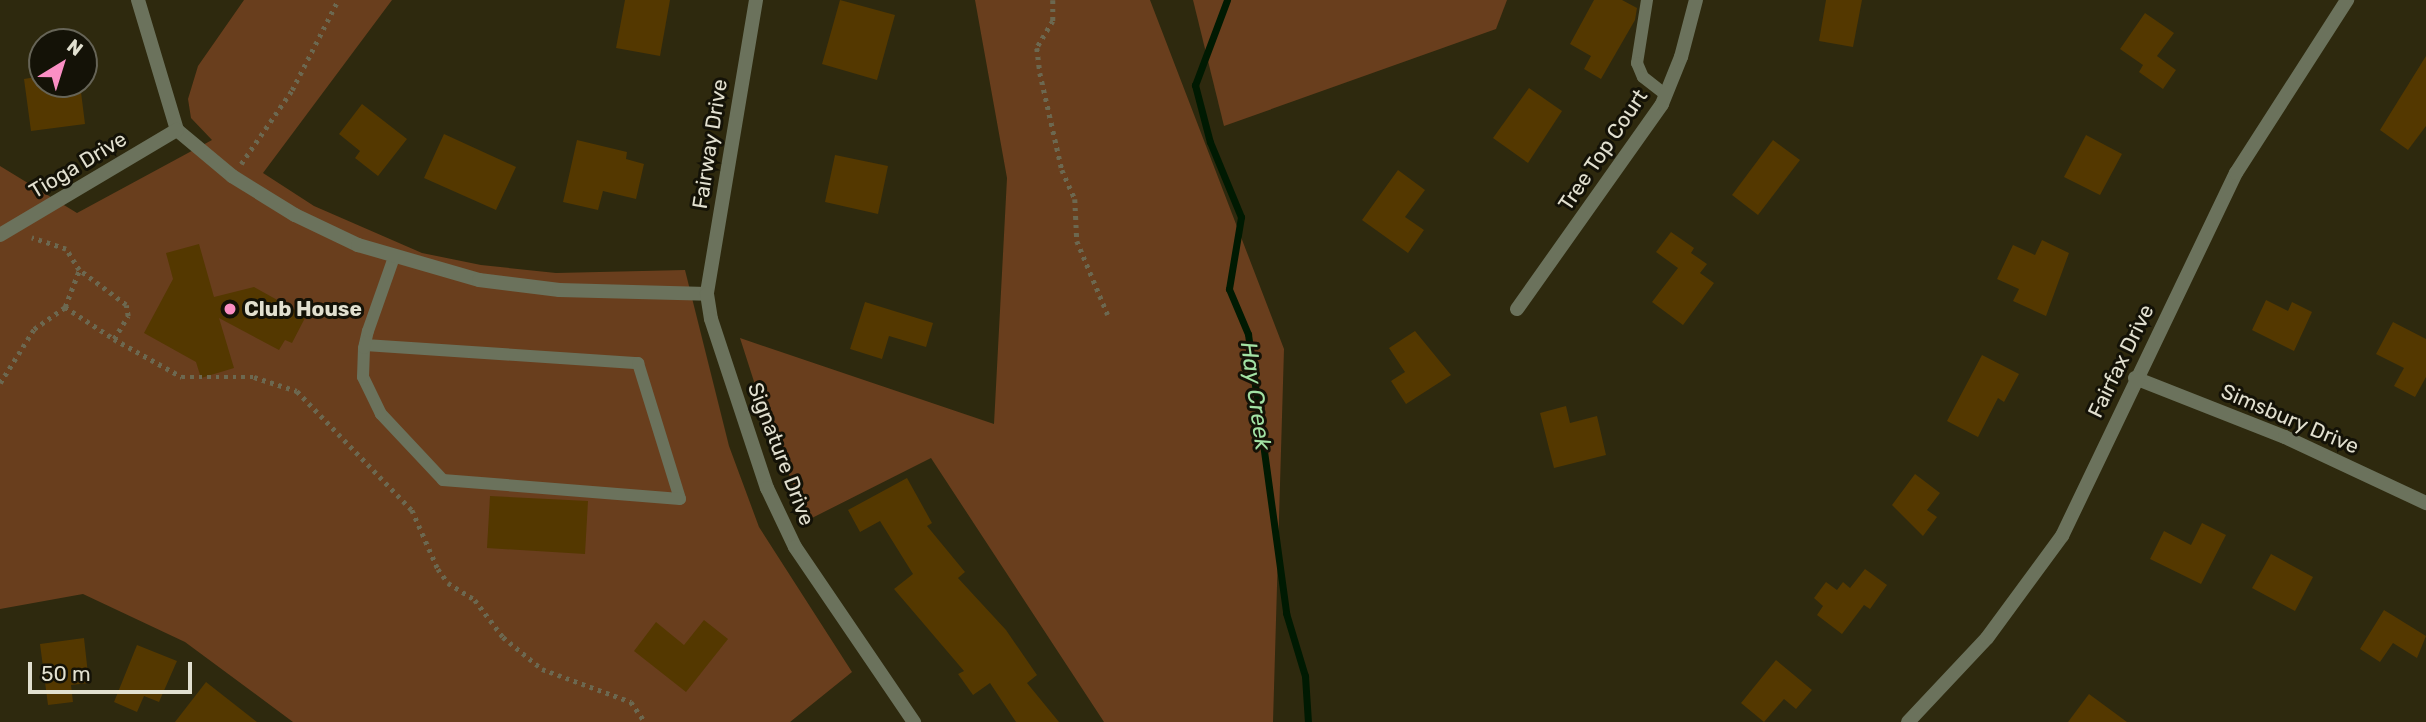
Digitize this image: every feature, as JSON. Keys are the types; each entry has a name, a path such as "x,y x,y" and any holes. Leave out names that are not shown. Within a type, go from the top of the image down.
{"street":[{"path":"138,0 177,130 232,176 295,215 394,257 517,286 707,294"},
{"name":"Fairway Drive","path":"707,294 756,0"},
{"name":"Tree Top Court","path":"1517,309 1666,95 1696,0"},
{"name":"Fairfax Drive","path":"1908,722 1987,638 2029,586 2062,536 2135,378 2236,173 2347,0"},
{"name":"Tioga Drive","path":"0,235 177,130"},
{"name":"Signature Drive","path":"707,294 716,341 778,513 814,578 914,722"},
{"name":"Simsbury Drive","path":"2135,378 2285,437 2426,503"}],"lane":[{"path":"1647,0 1637,63 1643,77 1666,95"},
{"path":"365,345 638,363 680,499 443,480 381,414 363,377 365,345 394,257"}],"path":[{"path":"232,176 292,90 338,0"},
{"path":"1053,0 1052,20 1037,48 1040,73 1062,170 1075,199 1077,241 1108,315"},
{"path":"25,237 66,249 79,270 126,305 128,316 114,339"},
{"path":"0,383 34,329 65,307 79,270"},
{"path":"65,307 114,339 182,377 254,377 297,391 412,510 438,569 448,583 475,600 503,637 542,669 631,702 645,722"}],"shaded area":[{"path":"244,0 392,0 263,173 314,206 422,253 481,265 556,273 685,270 729,446 759,527 852,672 790,722 293,722 185,642 83,594 0,609 0,166 77,213 212,140 191,118 188,99 198,66"},
{"path":"975,0 1150,0 1284,349 1273,722 1104,722 931,458 808,520 767,422 740,338 994,424 1007,178"},
{"path":"1193,0 1507,0 1496,29 1224,126"}],"building":[{"path":"625,0 670,0 660,56 616,48"},
{"path":"840,0 895,15 877,80 822,64"},
{"path":"1594,0 1622,0 1637,8 1635,20 1601,79 1584,69 1591,56 1570,44"},
{"path":"1826,0 1862,0 1853,47 1819,41"},
{"path":"2145,13 2174,33 2157,56 2176,70 2163,89 2139,72 2143,65 2120,49"},
{"path":"2426,56 2426,126 2408,150 2380,130"},
{"path":"28,78 28,98 82,98 85,124 31,131 24,79"},
{"path":"1529,88 1562,111 1528,163 1493,138"},
{"path":"362,104 407,139 378,176 355,158 360,151 339,134"},
{"path":"444,134 516,167 496,210 424,178"},
{"path":"2086,135 2122,154 2100,195 2064,177"},
{"path":"577,140 627,152 626,159 644,164 636,199 603,191 598,210 563,202"},
{"path":"1773,140 1800,160 1758,215 1732,195"},
{"path":"835,155 888,166 878,214 825,202"},
{"path":"1398,170 1425,190 1405,217 1424,230 1408,253 1362,220"},
{"path":"1671,232 1694,248 1691,253 1707,264 1700,273 1714,283 1683,325 1652,302 1678,268 1656,252"},
{"path":"2042,240 2069,253 2046,316 2013,301 2019,289 1997,279 2013,245 2035,255"},
{"name":"Club House","path":"199,244 214,297 254,287 306,316 292,343 285,340 279,350 219,318 234,368 201,378 196,362 144,333 173,279 166,253"},
{"path":"2266,300 2288,311 2292,302 2312,312 2294,351 2252,330"},
{"path":"865,302 933,323 926,347 889,336 882,359 850,349"},
{"path":"2393,322 2426,339 2426,377 2415,397 2394,386 2404,368 2376,354"},
{"path":"1415,331 1451,375 1406,404 1391,381 1405,372 1389,348"},
{"path":"1982,355 2019,374 2004,402 1998,398 1978,437 1947,421"},
{"path":"1566,406 1570,423 1597,416 1606,455 1554,468 1540,413"},
{"path":"1915,474 1940,493 1927,510 1937,517 1923,536 1892,505"},
{"path":"907,478 932,523 927,526 965,572 958,578 1006,630 1037,675 1027,683 1059,722 1016,722 990,683 973,695 958,674 964,671 894,589 913,574 880,521 860,532 848,510"},
{"path":"490,496 588,501 585,554 487,548"},
{"path":"2202,523 2226,535 2201,584 2150,559 2164,531 2191,545"},
{"path":"2271,554 2313,577 2295,611 2252,588"},
{"path":"1865,569 1887,585 1870,609 1864,605 1842,634 1817,615 1823,606 1814,598 1826,582 1837,590 1843,582 1850,588"},
{"path":"2384,610 2426,636 2417,658 2393,643 2380,662 2360,649"},
{"path":"704,620 728,639 686,692 634,651 656,622 684,645"},
{"path":"84,638 89,683 71,685 73,702 48,705 40,644"},
{"path":"137,645 177,661 159,702 144,696 137,712 114,702"},
{"path":"1776,660 1812,690 1796,709 1784,699 1764,722 1741,703"},
{"path":"206,682 257,722 175,722"},
{"path":"2089,694 2127,722 2068,722"}],"waterway":[{"name":"Hay Creek","path":"1227,0 1195,85 1210,142 1241,217 1229,289 1248,334 1286,613 1305,676 1308,722"}],"place":[{"name":"Club House","path":"230,309"}]}
